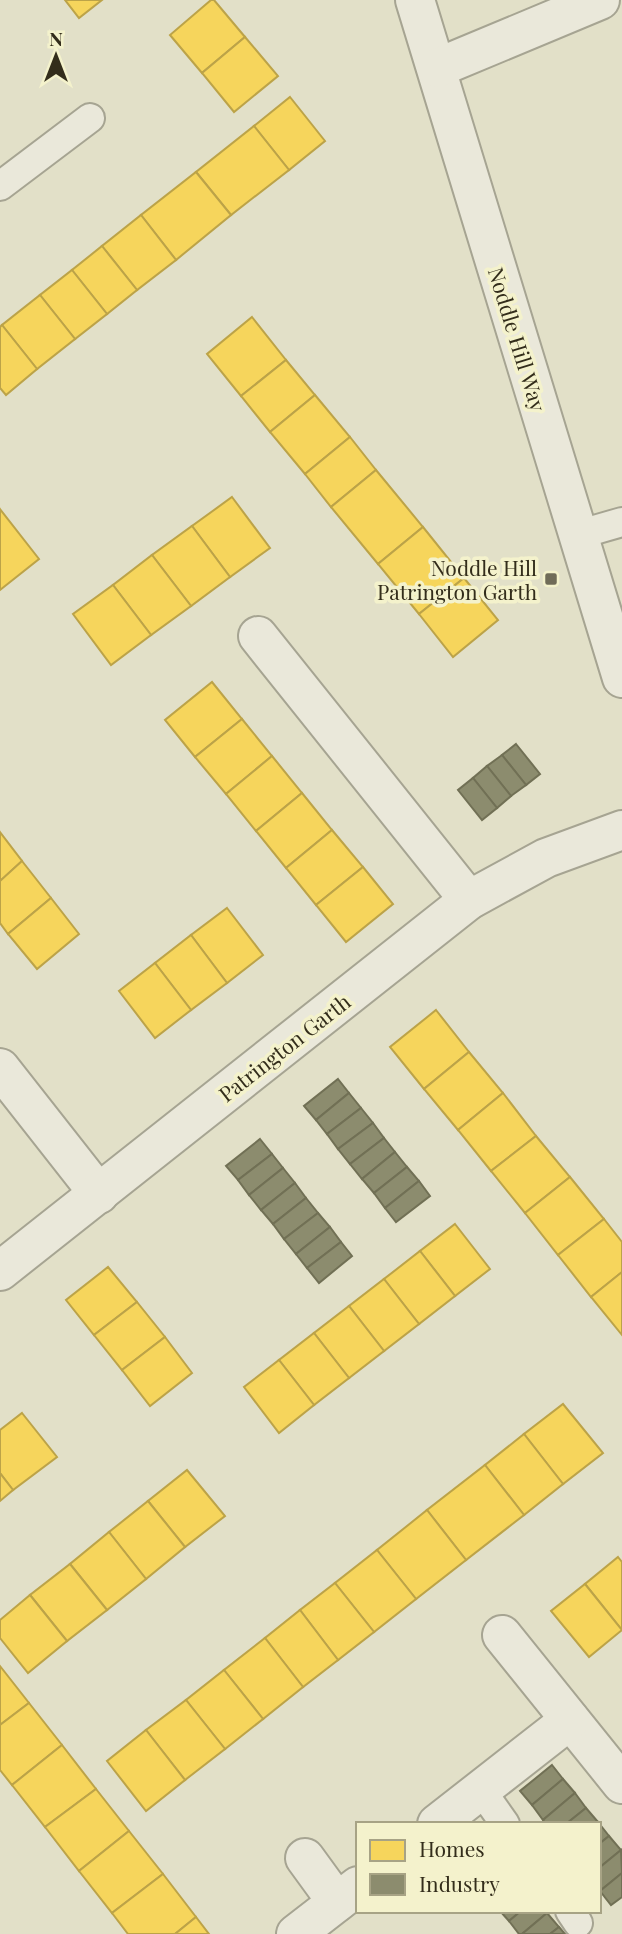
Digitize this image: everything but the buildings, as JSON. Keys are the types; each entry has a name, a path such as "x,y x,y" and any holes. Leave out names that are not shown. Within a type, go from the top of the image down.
{"street":[{"name":"Noddle Hill Way","path":"415,0 622,678"},
{"path":"437,68 600,0"},
{"path":"258,636 469,900"},
{"name":"Patrington Garth","path":"0,1271 469,900 547,858 622,830"},
{"path":"0,1068 99,1194"},
{"path":"502,1635 622,1784"},
{"path":"441,1822 570,1720"},
{"path":"296,1934 347,1894 305,1858"}],"lane":[{"path":"0,186 90,118"},
{"path":"577,535 622,522"},
{"path":"481,1790 504,1822"}],"place":[{"name":"Noddle Hill Patrington Garth","path":"551,579"}]}
